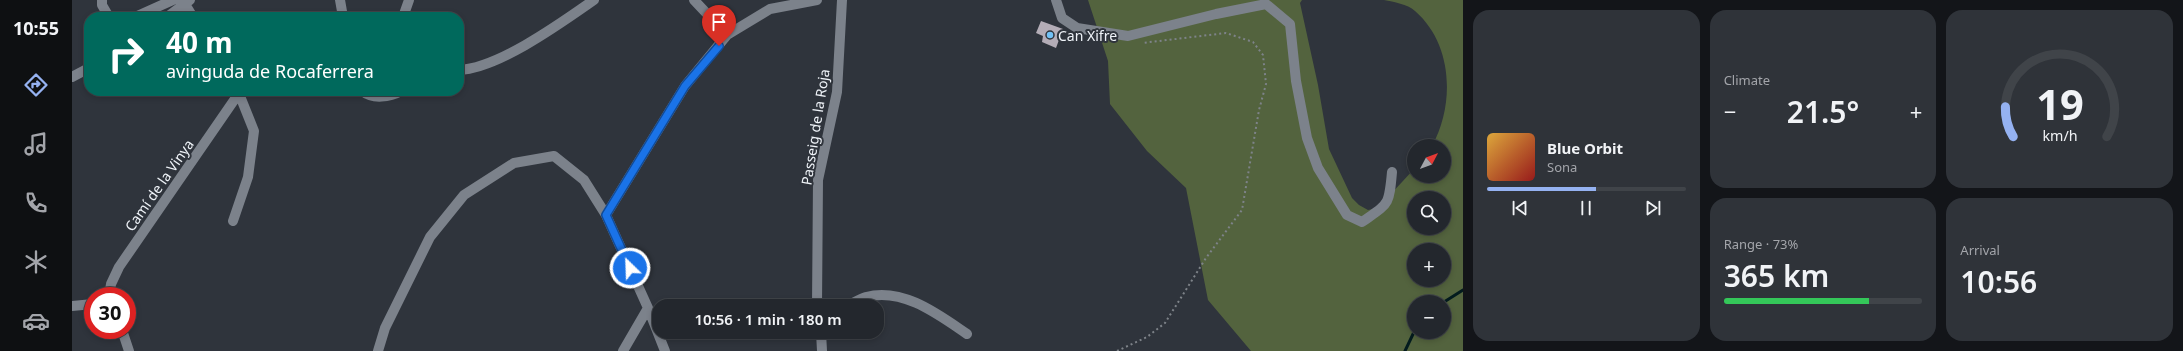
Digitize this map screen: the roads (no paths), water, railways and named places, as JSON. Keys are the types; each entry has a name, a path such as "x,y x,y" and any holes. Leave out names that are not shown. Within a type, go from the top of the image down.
{"street":[{"path":"102,0 102,5 106,12"},
{"path":"146,12 172,0"},
{"path":"340,0 342,12"},
{"path":"404,12 409,0"},
{"path":"464,69 484,65 544,35 594,0"},
{"path":"694,0 727,36"},
{"path":"606,215 685,86 727,36 770,9 817,0"},
{"name":"Passeig de la Roja","path":"817,299 818,180 837,92 842,0"},
{"path":"1056,0 1062,18 1077,28 1128,36 1216,14 1266,4 1290,24 1296,81 1308,138 1318,168 1347,215 1362,222 1383,208 1390,199 1392,172"},
{"path":"172,12 184,1 190,12"},
{"path":"72,77 84,71"},
{"name":"Camí de la Vinya","path":"111,287 118,267 236,96"},
{"name":"Camí de la Vinya","path":"232,221 248,177 254,131 241,96"},
{"path":"376,96 388,96"},
{"path":"378,351 385,328 430,236 464,195 514,163 554,156 584,180 606,215 648,308 665,351"},
{"path":"862,299 866,297 889,295 916,303 967,334"},
{"path":"72,306 84,305"},
{"path":"623,351 648,308"},
{"path":"125,339 130,351"},
{"path":"821,339 822,351"}],"waterway":[{"path":"1451,298 1463,290"},
{"path":"1405,351 1411,339"}],"place":[{"name":"Can Xifre","path":"1050,35"}]}
